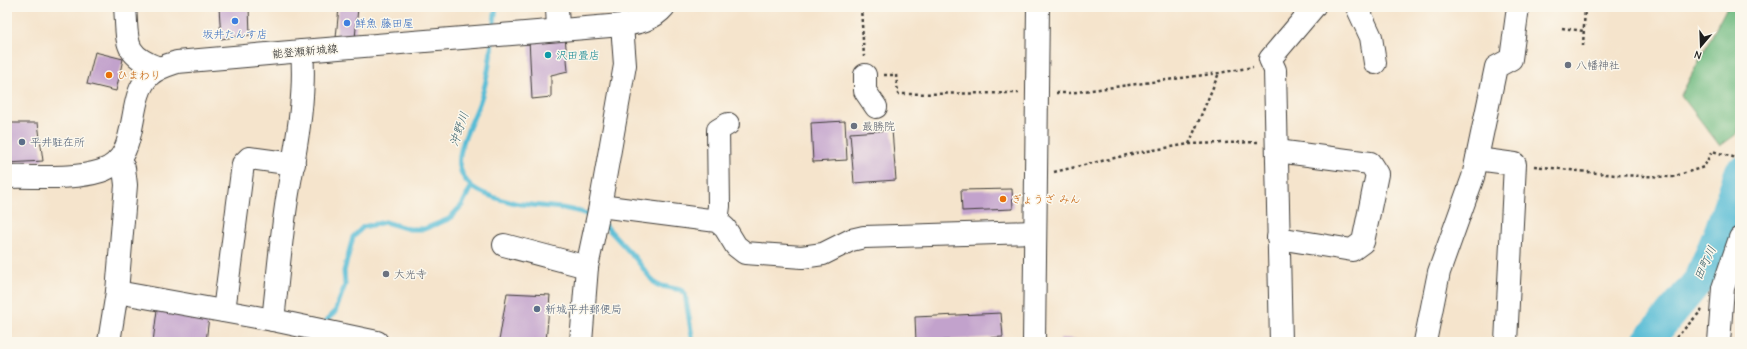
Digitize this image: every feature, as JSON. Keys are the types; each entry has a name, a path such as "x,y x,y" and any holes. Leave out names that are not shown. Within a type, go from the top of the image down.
{"street":[{"path":"125,7 128,45 134,56 143,62 158,68"},
{"path":"557,7 558,30"},
{"name":"能登瀬新城線","path":"7,177 78,175 102,170 118,160 127,145 132,128 137,99 142,86 149,75 158,68 177,62 622,26 644,22 659,13 664,7"},
{"path":"1034,342 1038,7"},
{"path":"1281,342 1275,70 1270,60 1314,7"},
{"path":"1357,7 1371,37 1375,63"},
{"path":"1425,342 1439,272 1473,177 1496,67 1512,59 1518,7"},
{"path":"581,342 587,267 600,206 625,65 622,26"},
{"path":"273,320 288,193 298,137 303,65 302,51"},
{"path":"717,221 719,206 718,130 728,124"},
{"path":"1277,146 1370,163 1376,174 1363,242 1352,250 1278,238"},
{"path":"224,311 243,164 249,158 294,164"},
{"path":"1476,159 1516,164 1506,342"},
{"path":"108,342 117,292 126,185 124,168 118,160"},
{"path":"600,206 717,221 725,228 736,246 745,253 802,257 823,254 851,240 864,237 1035,232"},
{"path":"1719,342 1724,288 1740,238"},
{"path":"504,245 587,267"},
{"path":"117,292 273,320 377,342"}],"path":[{"path":"1583,46 1585,7"},
{"path":"1562,28 1584,31"},
{"path":"1189,144 1219,73"},
{"path":"1036,173 1056,172 1136,153 1189,144 1277,146"},
{"path":"1516,164 1615,175 1672,177 1704,167 1712,151 1740,159"},
{"path":"1672,342 1716,292 1724,288"}],"green space":[{"path":"1727,7 1740,7 1740,110 1738,133 1720,146 1681,95"}],"building":[{"name":"坂井たんす店","path":"219,7 249,7 250,35 221,39"},
{"name":"鮮魚 藤田屋","path":"339,7 358,8 355,38 336,38"},
{"name":"沢田畳店","path":"565,36 568,71 551,75 551,97 532,99 529,39"},
{"path":"95,52 123,59 116,91 87,84"},
{"path":"845,121 847,160 813,162 811,123"},
{"path":"7,123 38,123 43,161 7,163"},
{"path":"892,130 896,180 854,183 850,133"},
{"path":"1012,189 1013,209 962,211 961,190"},
{"path":"507,293 550,295 546,342 499,341"},
{"path":"157,310 209,317 206,342 153,342"},
{"path":"1001,313 1003,337 916,342 915,317"},
{"path":"1060,338 1094,340 1094,342 1060,342"}],"waterway":[{"name":"沖野川","path":"493,31 496,7"},
{"name":"沖野川","path":"492,41 486,81 477,109 462,146 460,160 461,171 465,180 472,187 492,197 515,203 566,209 585,213 593,217"},
{"name":"田町川","path":"1647,342 1699,280 1718,235 1740,172"},
{"name":"沖野川","path":"324,324 335,312 345,285 344,271 353,237 363,227 385,222 409,229 424,229 449,219 462,205 471,187"},
{"path":"603,223 636,259 657,285 681,290 685,294 693,342"},
{"name":"沖野川","path":"308,342 315,335"}],"place":[{"name":"坂井たんす店","path":"235,21"},
{"name":"鮮魚 藤田屋","path":"347,23"},
{"name":"沢田畳店","path":"548,55"},
{"name":"八幡神社","path":"1568,65"},
{"name":"ひまわり","path":"109,75"},
{"name":"最勝院","path":"854,126"},
{"name":"平井駐在所","path":"22,142"},
{"name":"ぎょうざ みん","path":"1003,199"},
{"name":"大光寺","path":"386,274"},
{"name":"新城平井郵便局","path":"537,309"}]}
